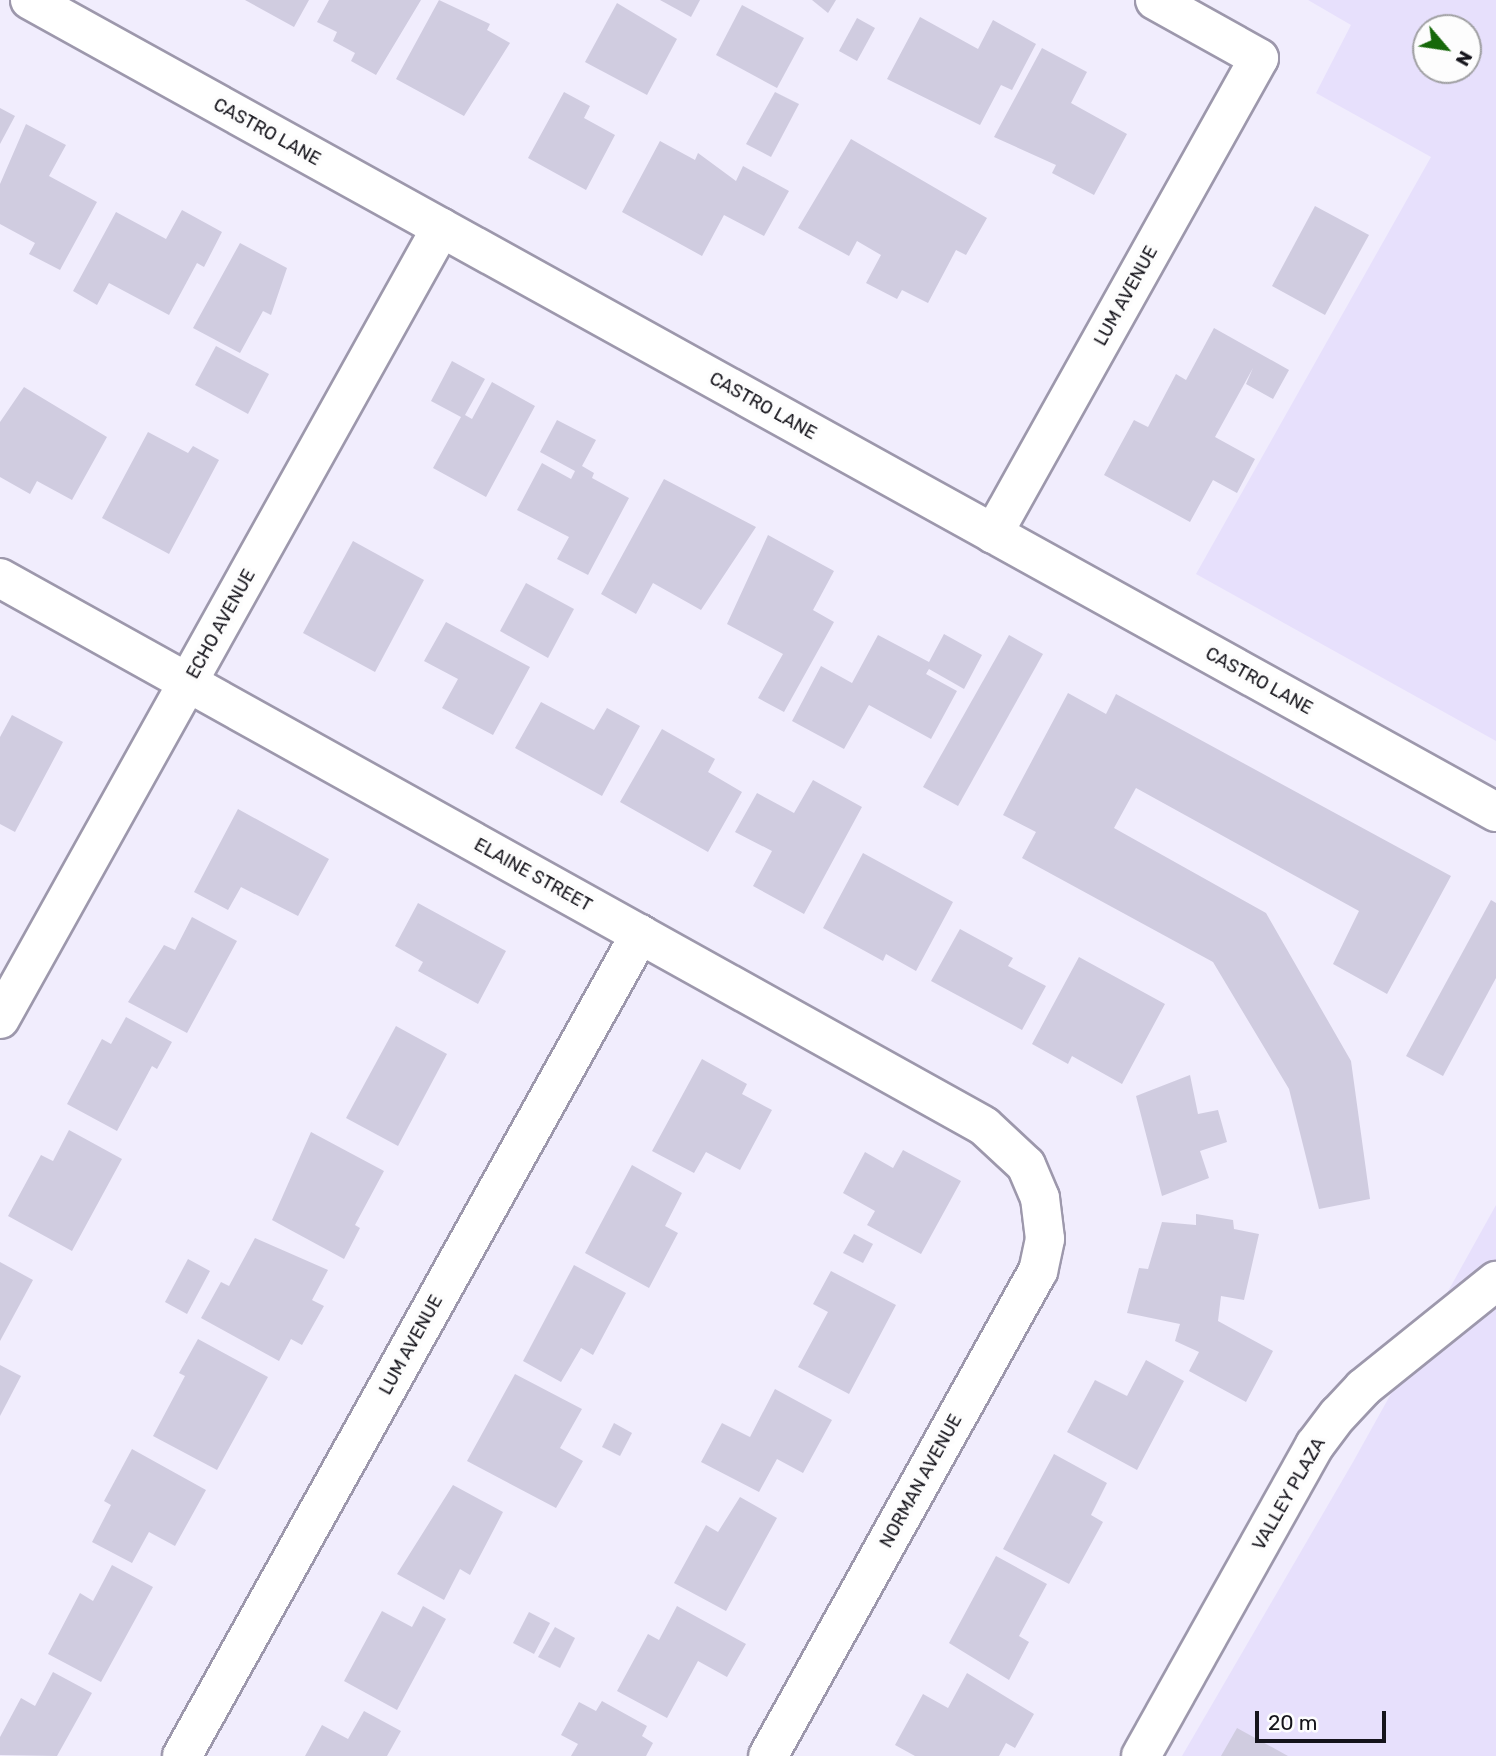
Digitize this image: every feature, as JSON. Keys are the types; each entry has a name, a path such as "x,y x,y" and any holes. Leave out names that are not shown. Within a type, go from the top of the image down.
{"street":[{"name":"CASTRO LANE","path":"30,0 1496,812"},
{"name":"LUM AVENUE","path":"993,534 1259,58 1155,0"},
{"name":"ECHO AVENUE","path":"0,1019 441,228"},
{"name":"ELAINE STREET","path":"0,578 984,1126 1026,1166 1040,1198"},
{"name":"LUM AVENUE","path":"182,1756 640,934"},
{"name":"NORMAN AVENUE","path":"768,1756 1038,1271 1045,1239 1040,1198"},
{"name":"VALLEY PLAZA","path":"1140,1756 1315,1445 1363,1388 1496,1281"}],"shaded area":[{"path":"1308,0 1496,0 1496,741 1196,574 1431,157 1316,93 1351,25"},
{"path":"1496,1205 1496,1756 1182,1756 1353,1462"}],"building":[{"path":"245,0 309,0 294,27"},
{"path":"329,0 421,0 376,75 351,61 355,53 333,41 337,32 317,22"},
{"path":"439,0 490,24 487,30 510,43 464,116 396,79"},
{"path":"660,0 700,0 691,17"},
{"path":"812,0 836,0 828,13"},
{"path":"617,3 677,39 647,95 585,62"},
{"path":"742,5 804,38 777,88 716,55"},
{"path":"920,17 978,49 993,20 1036,44 1012,90 1001,85 980,125 887,79"},
{"path":"857,18 875,28 857,61 839,51"},
{"path":"1042,48 1087,72 1071,103 1127,134 1094,195 1052,173 1056,165 994,137"},
{"path":"564,92 590,106 584,118 615,135 586,190 528,158"},
{"path":"775,92 799,104 771,157 746,144"},
{"path":"0,108 15,116 0,144"},
{"path":"26,124 66,145 49,176 97,202 60,270 29,254 35,243 0,224 0,184"},
{"path":"851,139 987,218 966,255 956,250 928,303 902,290 897,299 866,283 881,255 857,241 849,256 798,228"},
{"path":"660,141 695,160 698,153 736,181 743,166 789,191 764,236 724,215 702,256 622,212"},
{"path":"1315,206 1369,235 1325,315 1272,286"},
{"path":"182,210 222,232 204,267 197,263 169,315 109,283 97,305 73,291 116,212 166,239"},
{"path":"240,243 287,268 271,315 263,311 240,353 193,328"},
{"path":"1214,328 1289,370 1273,399 1246,384 1253,368 1215,437 1255,459 1237,493 1213,480 1190,522 1104,475 1134,420 1148,427 1176,374 1186,380"},
{"path":"216,346 269,374 248,414 195,385"},
{"path":"452,361 485,379 465,415 472,419 492,382 535,406 486,497 433,468 461,417 431,401"},
{"path":"24,387 107,437 72,500 37,481 30,494 0,477 0,422"},
{"path":"557,420 596,440 582,466 594,473 592,478 629,498 588,575 557,559 569,537 517,510 542,463 571,479 575,471 540,452"},
{"path":"148,432 188,453 193,446 219,460 169,554 102,518"},
{"path":"664,479 756,527 701,610 653,583 636,614 601,594"},
{"path":"768,535 834,571 813,610 834,622 784,712 758,698 783,654 727,624"},
{"path":"353,541 424,580 375,672 303,633"},
{"path":"526,583 574,609 548,658 500,631"},
{"path":"446,622 530,667 493,735 442,708 458,679 424,661"},
{"path":"944,634 982,655 964,689 929,669 926,674 957,691 931,739 869,705 844,749 792,721 821,666 852,683 878,635 929,662"},
{"path":"1009,635 1043,654 958,806 923,787"},
{"path":"1068,693 1106,714 1116,694 1451,876 1387,994 1333,964 1359,911 1136,788 1114,828 1266,913 1351,1061 1370,1199 1319,1209 1289,1089 1213,962 1022,858 1036,832 1003,815"},
{"path":"541,702 594,730 607,708 640,726 602,796 515,748"},
{"path":"12,715 63,742 15,832 0,824 0,737"},
{"path":"662,729 715,759 708,772 742,792 708,852 620,802"},
{"path":"813,780 862,807 804,914 753,886 772,851 735,832 757,793 794,813"},
{"path":"238,809 329,859 298,916 241,887 228,910 194,892"},
{"path":"863,853 953,902 916,971 886,954 883,961 823,928"},
{"path":"1491,900 1496,903 1496,978 1443,1076 1406,1056"},
{"path":"418,903 506,951 478,1004 418,971 423,962 395,946"},
{"path":"192,917 237,941 187,1033 128,1002 164,945 175,950"},
{"path":"960,929 1013,958 1008,966 1046,986 1022,1030 931,981"},
{"path":"1079,957 1165,1004 1122,1084 1072,1056 1068,1064 1032,1044"},
{"path":"126,1017 172,1042 157,1069 152,1066 117,1131 67,1104 102,1039 111,1044"},
{"path":"396,1026 447,1054 398,1146 346,1118"},
{"path":"702,1059 747,1084 742,1094 772,1110 740,1170 706,1152 694,1173 652,1151"},
{"path":"1190,1075 1198,1114 1218,1110 1227,1142 1200,1151 1209,1178 1162,1196 1136,1096"},
{"path":"69,1130 122,1159 72,1251 8,1216 41,1155 53,1161"},
{"path":"311,1132 384,1171 355,1225 360,1228 344,1259 272,1220"},
{"path":"903,1150 961,1181 921,1254 867,1225 875,1211 843,1193 865,1152 893,1168"},
{"path":"632,1165 682,1193 665,1226 678,1233 649,1288 585,1253"},
{"path":"1196,1214 1233,1220 1234,1229 1259,1234 1244,1300 1221,1296 1218,1321 1273,1351 1246,1402 1189,1371 1199,1352 1175,1341 1180,1324 1127,1313 1139,1268 1148,1269 1162,1222 1196,1225"},
{"path":"854,1234 873,1244 863,1263 843,1253"},
{"path":"255,1238 328,1270 312,1300 324,1306 302,1345 291,1339 279,1361 201,1318 221,1282 229,1286"},
{"path":"188,1259 210,1271 187,1314 165,1302"},
{"path":"0,1262 33,1280 0,1341"},
{"path":"574,1265 626,1293 593,1355 581,1348 561,1382 523,1361"},
{"path":"831,1271 896,1305 849,1394 798,1367 828,1312 813,1304"},
{"path":"198,1339 268,1377 217,1470 153,1436 185,1376 179,1373"},
{"path":"1146,1360 1184,1381 1137,1470 1067,1432 1095,1380 1127,1396"},
{"path":"0,1365 21,1376 0,1416"},
{"path":"515,1374 582,1409 560,1448 583,1461 556,1508 467,1461"},
{"path":"775,1389 832,1420 803,1473 777,1459 759,1492 701,1462 722,1423 750,1437"},
{"path":"614,1423 632,1433 620,1456 602,1447"},
{"path":"132,1449 206,1490 175,1546 149,1532 132,1563 92,1542 111,1505 104,1501"},
{"path":"1054,1454 1107,1483 1091,1515 1103,1522 1069,1584 1003,1549"},
{"path":"453,1485 503,1512 470,1575 460,1569 444,1600 397,1574"},
{"path":"740,1497 777,1518 726,1611 674,1583 706,1525 718,1532"},
{"path":"996,1556 1047,1584 1019,1636 1029,1642 1009,1680 949,1643"},
{"path":"112,1565 153,1587 101,1682 48,1654 80,1593 93,1601"},
{"path":"423,1606 446,1619 397,1710 344,1681 382,1611 412,1627"},
{"path":"677,1606 746,1644 727,1677 698,1661 667,1718 617,1691 648,1634 659,1640"},
{"path":"529,1612 550,1623 534,1654 513,1643"},
{"path":"555,1627 575,1638 560,1668 538,1657"},
{"path":"53,1672 92,1693 57,1756 0,1755 0,1737 21,1698 35,1706"},
{"path":"967,1673 1034,1714 1015,1748 1006,1743 999,1756 915,1756 895,1745 923,1694 948,1708"},
{"path":"602,1701 647,1726 642,1736 653,1743 646,1756 571,1756 578,1744 561,1735 579,1702 596,1711"},
{"path":"364,1711 401,1731 387,1756 305,1756 322,1725 348,1739"},
{"path":"1237,1728 1288,1756 1221,1756"}]}
